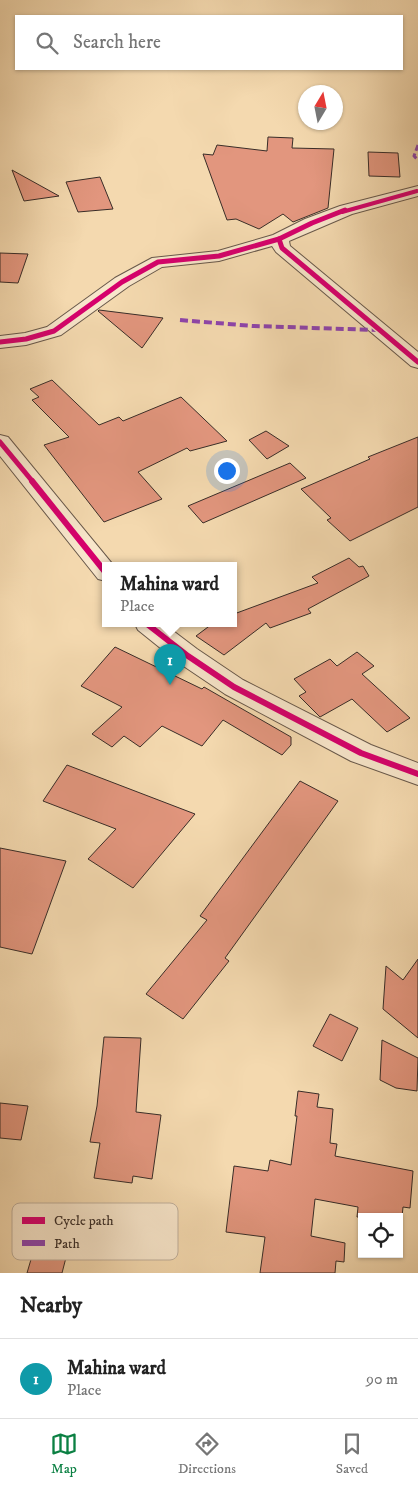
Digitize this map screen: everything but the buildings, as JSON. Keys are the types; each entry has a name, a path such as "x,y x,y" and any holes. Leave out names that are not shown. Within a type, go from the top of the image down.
{"street":[{"path":"0,342 26,339 54,331 122,282 158,262 219,256 279,240 294,231 373,200 417,191"},
{"path":"279,240 282,248 418,362"},
{"path":"0,442 102,568"},
{"path":"151,627 188,656 234,687 361,753 418,774"}],"marked path":[{"path":"418,145 414,156 418,160"},
{"path":"180,320 253,326 378,330"}],"cycle path":[{"path":"417,191 346,210 312,223 279,239 282,248 418,362"},
{"path":"0,342 26,339 54,331 122,282 158,262 219,256 279,239"},
{"path":"0,442 102,568"},
{"path":"151,627 188,656 234,687 361,753 418,774"}],"place":[{"name":"Mahina ward","path":"170,685"}]}
